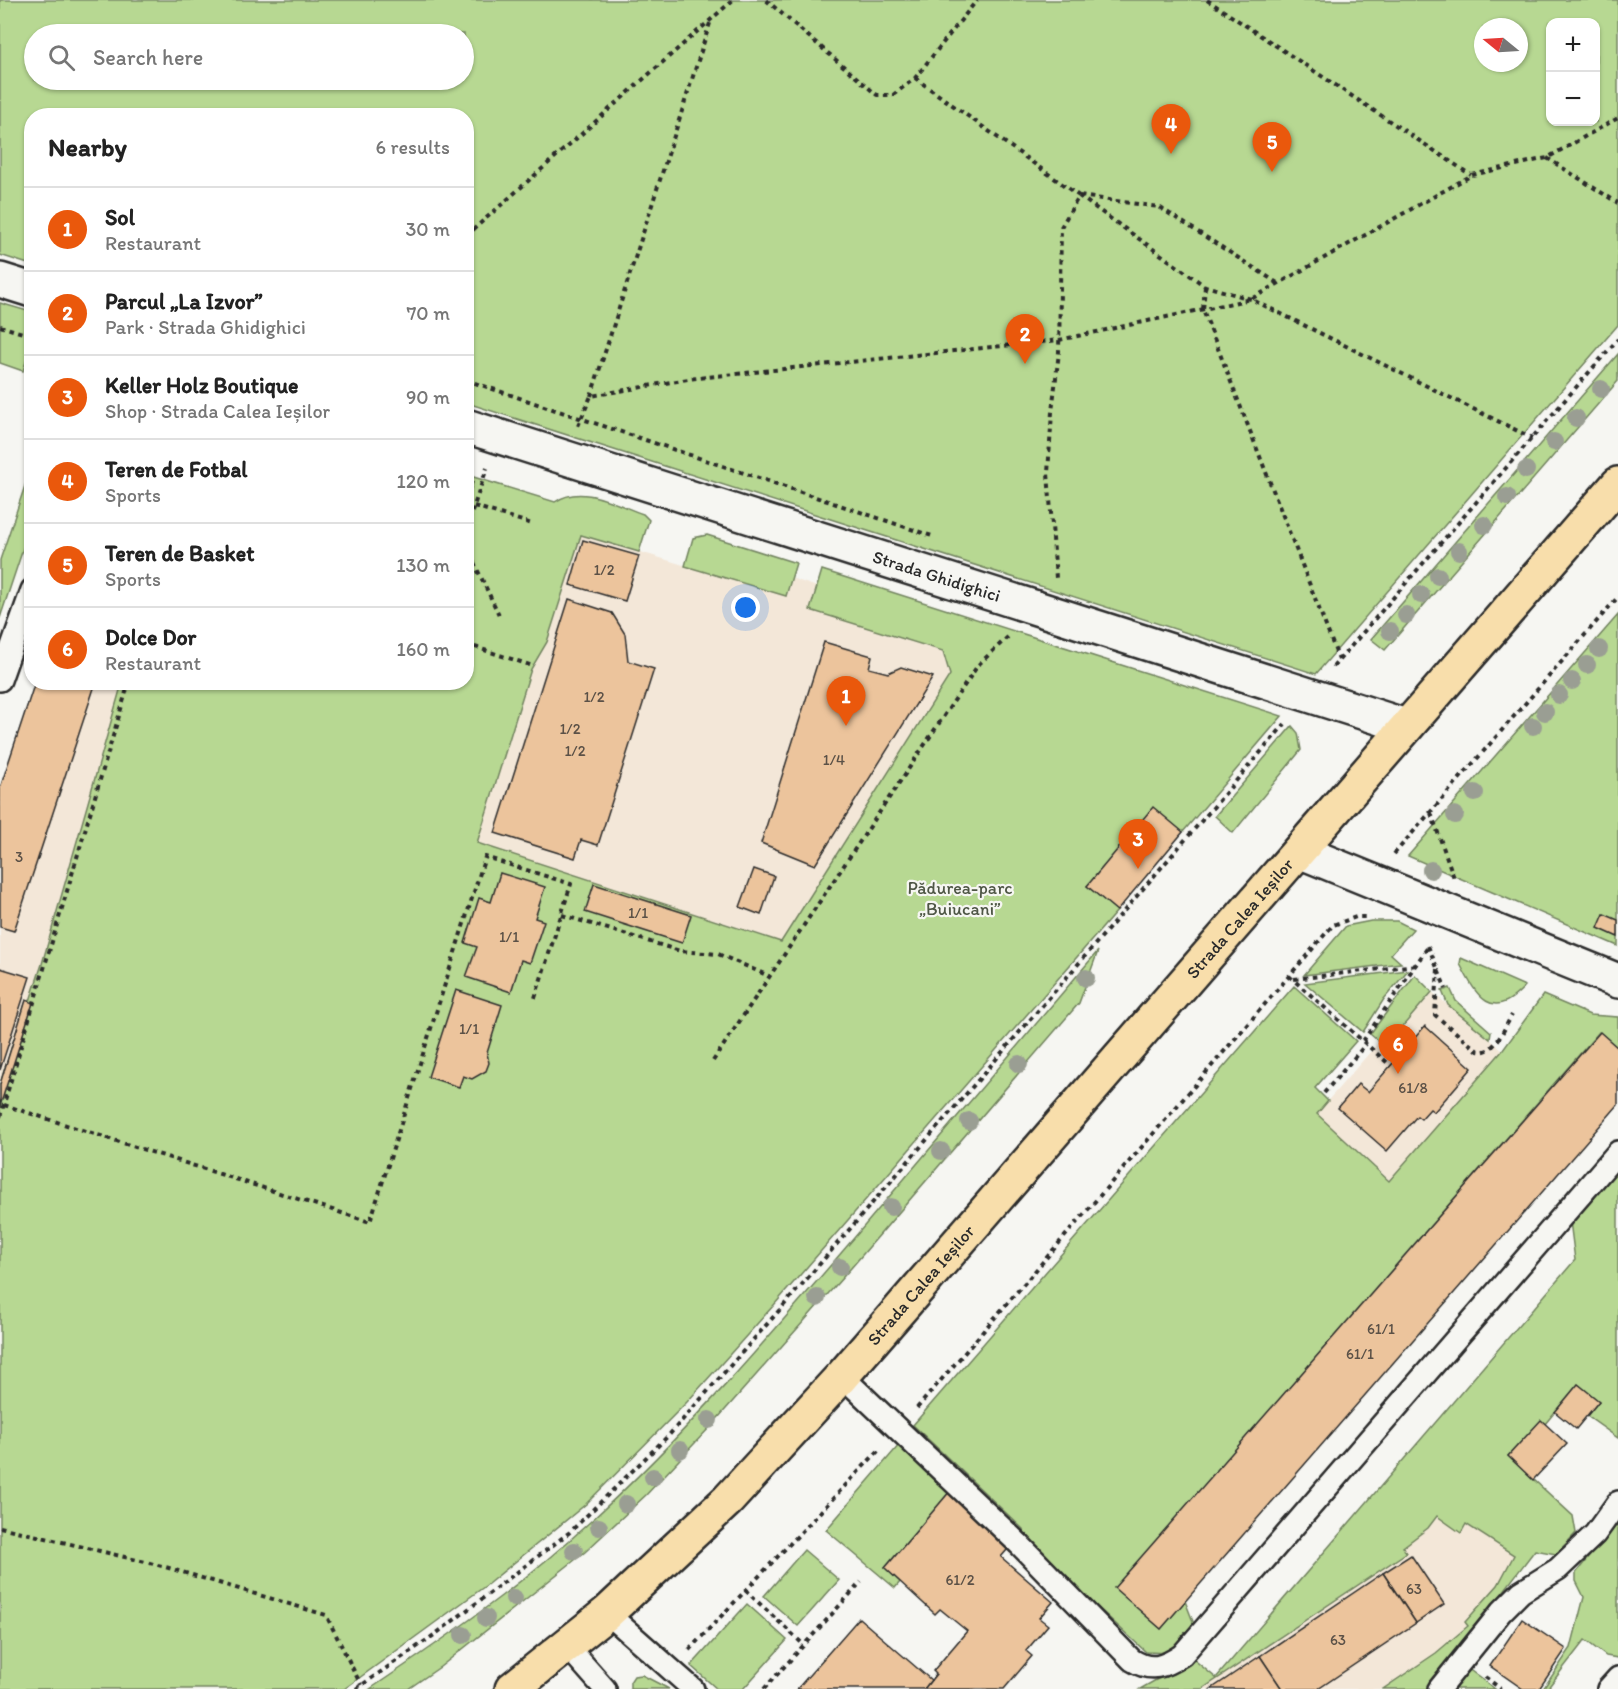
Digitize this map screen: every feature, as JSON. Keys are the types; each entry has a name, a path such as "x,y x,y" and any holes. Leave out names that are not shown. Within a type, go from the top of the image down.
{"main road":[{"name":"Strada Calea Ieșilor","path":"512,1689 607,1613 728,1500 842,1376 1618,484"}],"street":[{"path":"0,280 24,288"},
{"name":"Strada Ghidighici","path":"474,429 1406,726"},
{"name":"Strada Calea Ieșilor","path":"1299,851 1618,981"}],"lane":[{"path":"0,680 24,612"},
{"path":"842,1376 1019,1544 1132,1660 1144,1667 1163,1667 1182,1655 1618,1152"},
{"path":"1438,1689 1501,1612 1521,1592 1558,1569 1594,1534 1618,1502"},
{"path":"607,1613 693,1689"},
{"path":"567,1646 605,1689"},
{"path":"1608,1689 1618,1678"}],"path":[{"path":"474,229 710,23 733,0"},
{"path":"766,0 877,95 893,95 915,78 977,0"},
{"path":"1207,0 1472,175"},
{"path":"554,454 570,446 591,396 710,23"},
{"path":"915,78 1205,286 1251,298 1532,438"},
{"path":"591,396 688,379 1059,340 1251,298 1472,175 1547,158 1618,118"},
{"path":"1547,158 1618,203"},
{"path":"1079,196 1159,207 1279,284"},
{"path":"1058,615 1048,473 1059,340 1061,227 1079,196"},
{"path":"1205,286 1203,310 1339,661"},
{"path":"0,326 24,334"},
{"path":"1331,669 1618,339"},
{"path":"474,383 943,540"},
{"path":"497,436 474,506 531,524"},
{"path":"474,563 501,619"},
{"path":"1045,574 1067,582"},
{"path":"1391,858 1618,597"},
{"path":"474,648 533,666"},
{"path":"713,1061 985,659"},
{"path":"0,1117 127,690"},
{"path":"356,1689 437,1633 570,1532 669,1435 799,1288 1286,723"},
{"path":"1431,813 1455,879"},
{"path":"4,1105 370,1222 485,857 571,884 536,998"},
{"path":"562,915 680,951 718,954 769,976"},
{"path":"671,1669 898,1429 1333,925"},
{"path":"1425,938 1446,989"},
{"path":"1324,1094 1364,1042 1428,947"},
{"path":"1293,980 1416,965"},
{"path":"1438,969 1435,1015 1478,1051 1484,1053 1491,1049 1512,1015"},
{"path":"1289,976 1390,1066"},
{"path":"0,1527 162,1566 326,1615 361,1685"},
{"path":"764,1689 861,1582"},
{"path":"745,1590 804,1645"}],"shaded area":[{"path":"581,534 786,596 791,578 817,587 811,610 943,651 950,675 781,942 477,843 531,669 547,642"},
{"path":"33,690 120,690 42,964 30,1002 26,1001 0,1084 0,788"},
{"path":"1432,992 1503,1050 1390,1181 1316,1114 1379,1042 1385,1047"},
{"path":"1437,1516 1466,1524 1514,1555 1498,1585 1465,1622 1468,1626 1436,1653 1383,1689 1202,1689 1406,1553 1402,1547 1428,1528"}],"green space":[{"path":"0,0 1618,0 1618,325 1316,674 474,405 474,108 24,108 24,263 0,255"},
{"path":"0,303 24,310 24,368 23,371 0,363"},
{"path":"1618,354 1618,381 1385,650 1371,639"},
{"name":"Pădurea-parc „Buiucani”","path":"474,477 555,502 565,497 588,495 643,514 649,520 639,552 581,535 547,642 531,669 477,843 781,942 950,675 943,651 810,610 822,570 1282,716 1183,832 1087,886 1117,911 687,1402 586,1504 488,1584 344,1689 0,1689 0,1084 26,1001 30,1001 120,690 474,690"},
{"path":"24,489 24,546 0,618 0,560"},
{"path":"707,535 796,563 786,596 685,566 693,538"},
{"path":"1618,615 1618,946 1408,856"},
{"path":"1292,726 1298,733 1301,750 1233,833 1215,816"},
{"path":"1371,921 1397,921 1413,929 1391,954 1401,963 1304,975 1346,926"},
{"path":"1098,951 1079,1003 851,1268 710,1427 646,1495 585,1552 440,1667 408,1689 370,1689 455,1630 538,1567 591,1521 660,1454 727,1384 791,1311"},
{"path":"1461,958 1525,986 1503,1003 1494,1004 1486,1001 1466,976 1460,964"},
{"path":"1408,970 1384,999 1363,1032 1305,983"},
{"path":"1415,975 1432,992 1385,1047 1370,1034"},
{"path":"1294,986 1356,1041 1315,1088 1328,1101 1317,1114 1389,1181 1503,1050 1543,995 1590,1015 1618,1017 1618,1048 1599,1032 1115,1588 1161,1629 1185,1601 1194,1624 1168,1653 1146,1652 1024,1539 1023,1529 913,1425"},
{"path":"1450,988 1456,1001 1491,1032 1490,1039 1448,1005 1442,991"},
{"path":"1618,1166 1618,1438 1587,1416 1599,1401 1578,1384 1545,1424 1541,1421 1508,1456 1573,1516 1576,1533 1556,1554 1535,1550 1429,1689 1383,1689 1436,1653 1468,1626 1465,1622 1498,1585 1514,1555 1466,1524 1461,1533 1437,1516 1428,1528 1403,1547 1406,1553 1202,1689 1140,1689 1193,1659 1216,1678 1575,1260 1570,1221"},
{"path":"900,1444 951,1490 885,1568 900,1582 895,1588 826,1530"},
{"path":"1618,1520 1618,1658 1606,1656 1585,1640 1547,1689 1543,1689 1571,1648 1584,1597 1576,1581 1576,1573"},
{"path":"804,1550 839,1580 798,1626 764,1596"},
{"path":"747,1604 787,1640 743,1689 717,1689 691,1666"},
{"path":"1467,1668 1495,1689 1453,1689"},
{"path":"642,1675 669,1689 630,1689 630,1682 634,1676"}],"building":[{"path":"583,540 639,556 625,601 570,585"},
{"path":"569,599 612,613 625,634 628,661 654,669 598,845 581,840 575,858 495,833"},
{"path":"824,642 872,656 869,668 888,673 901,667 933,677 815,865 761,843"},
{"path":"32,690 93,690 14,931 0,927 0,788"},
{"path":"1153,807 1183,832 1117,911 1087,886"},
{"path":"754,869 774,876 761,915 740,907"},
{"path":"500,873 545,887 535,918 544,921 530,963 521,960 511,992 466,977 477,947 465,943 479,898 491,902"},
{"path":"594,884 691,915 682,943 585,912"},
{"path":"1604,914 1618,920 1618,937 1598,928"},
{"path":"0,968 30,977 0,1070"},
{"path":"456,990 502,1005 487,1053 489,1063 486,1071 472,1079 463,1076 459,1087 428,1077"},
{"path":"26,1000 33,1003 0,1106 0,1084"},
{"path":"1425,1026 1472,1068 1434,1112 1430,1109 1421,1119 1417,1116 1387,1151 1338,1108 1358,1084 1368,1092"},
{"path":"1600,1032 1618,1048 1618,1105 1161,1629 1114,1588"},
{"path":"1578,1384 1599,1401 1576,1429 1555,1412"},
{"path":"1541,1420 1567,1444 1533,1480 1508,1456"},
{"path":"951,1490 1013,1543 1001,1557 1053,1602 1039,1618 1048,1625 1026,1651 1032,1656 1004,1689 924,1689 936,1674 933,1671 967,1631 940,1609 935,1614 885,1568"},
{"path":"1411,1555 1444,1604 1416,1623 1383,1573"},
{"path":"1383,1573 1416,1623 1318,1689 1282,1689 1260,1656"},
{"path":"859,1618 931,1680 924,1689 797,1689"},
{"path":"1522,1619 1566,1649 1539,1689 1523,1689 1490,1666"},
{"path":"1260,1656 1282,1689 1211,1689"}],"place":[{"name":"Teren de Fotbal","path":"1171,154"},
{"name":"Teren de Basket","path":"1272,172"},
{"name":"Parcul „La Izvor”","path":"1025,364"},
{"name":"Sol","path":"846,726"},
{"name":"Keller Holz Boutique","path":"1138,869"},
{"name":"Dolce Dor","path":"1398,1074"}]}
